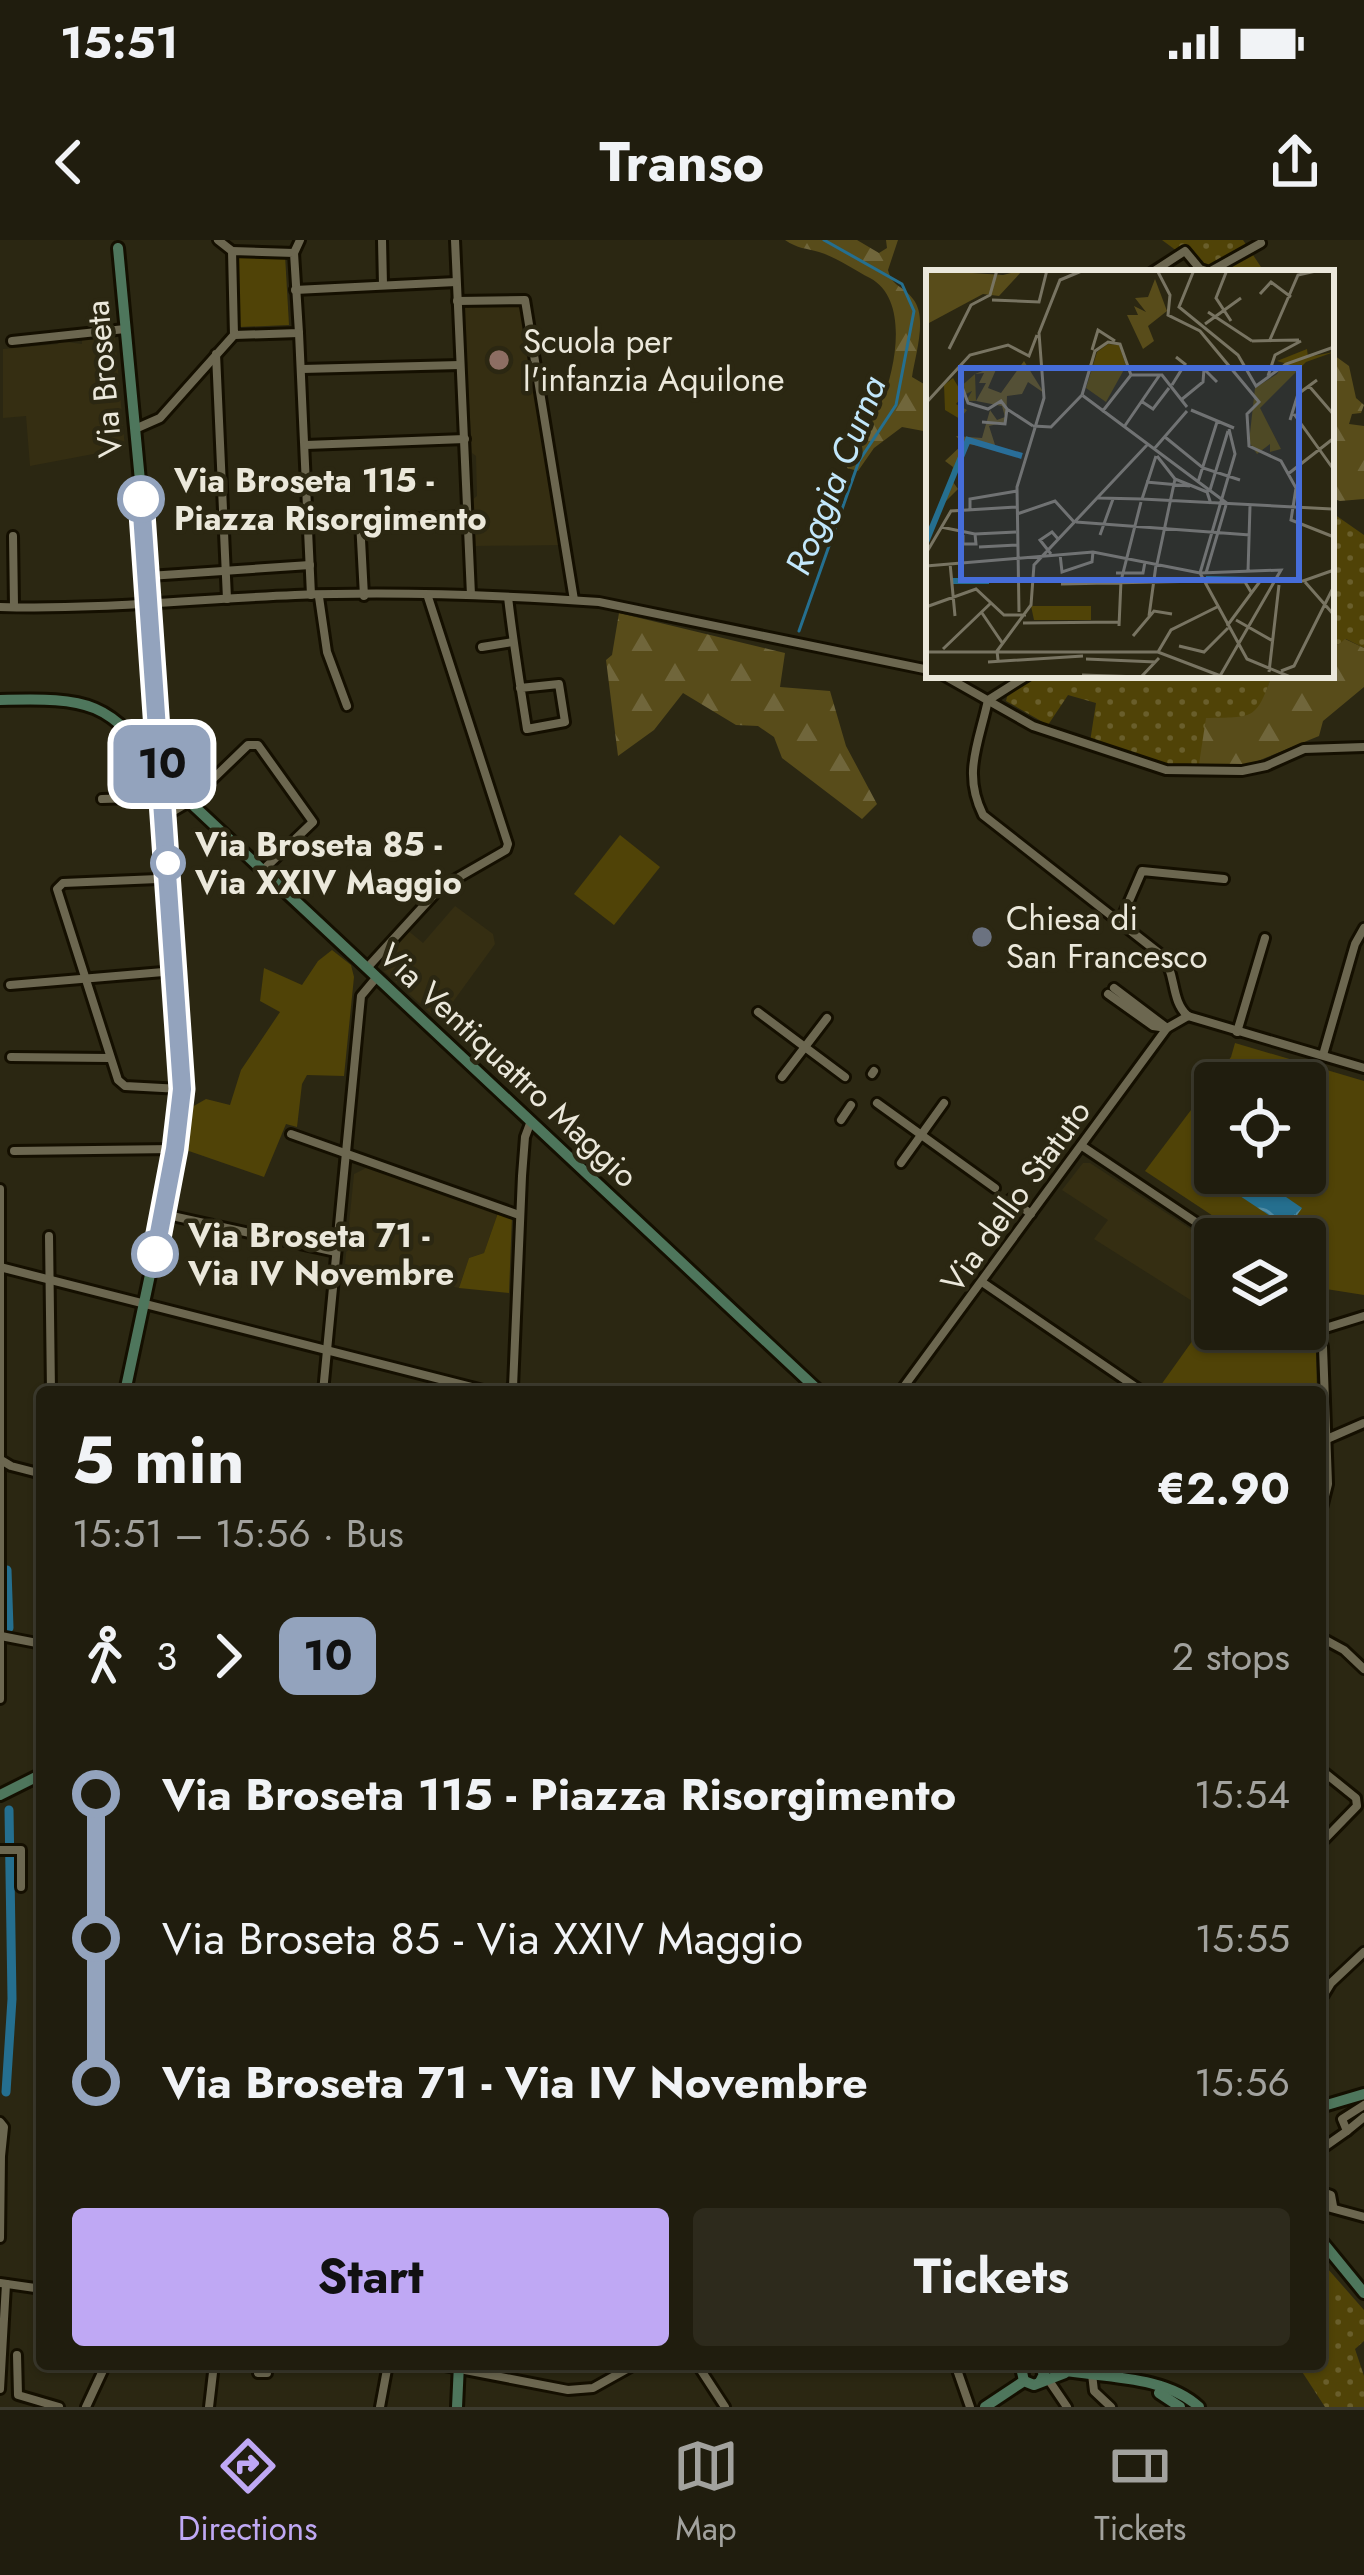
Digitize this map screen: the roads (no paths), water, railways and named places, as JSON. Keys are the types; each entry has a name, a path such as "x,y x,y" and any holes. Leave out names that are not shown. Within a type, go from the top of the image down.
{"street":[{"path":"218,240 232,251 293,253"},
{"path":"300,240 293,253 310,565 328,652 347,706"},
{"path":"382,240 382,286"},
{"path":"455,240 471,595"},
{"path":"1213,270 1261,243"},
{"name":"Via Broseta","path":"118,244 149,576 182,1089 163,1214 126,1386"},
{"path":"135,429 160,418 234,334 232,251"},
{"path":"1156,270 1185,251 1203,270"},
{"path":"296,290 456,282"},
{"path":"457,301 525,300 574,600"},
{"path":"12,340 125,329"},
{"path":"234,334 299,333"},
{"path":"216,353 226,599"},
{"path":"302,369 460,365"},
{"path":"306,446 465,439"},
{"path":"309,524 468,516"},
{"path":"360,521 364,596"},
{"path":"13,536 14,607"},
{"path":"149,576 310,565"},
{"path":"0,607 315,596 574,600 926,669"},
{"path":"323,1386 361,996 371,974 440,888 506,850 508,844 428,597"},
{"path":"508,597 513,642 520,688 527,729 566,722 559,684 520,688"},
{"path":"482,647 513,642"},
{"path":"948,678 1033,726 1085,746 1186,772 1266,766 1304,749 1364,747"},
{"path":"1023,678 988,700 971,760 975,798 983,815 1164,957 1178,1003 1188,1016 1364,1068"},
{"name":"Via Ventiquattro Maggio","path":"0,700 100,707 163,777 262,872 814,1386"},
{"path":"131,738 146,740 160,728"},
{"path":"165,816 189,802 248,745 258,746 313,822 262,872"},
{"path":"102,799 164,797"},
{"path":"1120,922 1142,871 1224,879"},
{"path":"169,874 158,879 62,883 57,889 122,1085 182,1089"},
{"path":"1323,1055 1355,944 1364,928"},
{"path":"1238,1032 1265,938"},
{"path":"10,985 176,971"},
{"path":"1111,991 1167,1028"},
{"path":"758,1012 845,1077"},
{"name":"Via dello Statuto","path":"904,1386 1167,1028 1188,1016"},
{"path":"782,1077 826,1018"},
{"path":"11,1057 110,1058"},
{"path":"877,1103 995,1188"},
{"path":"901,1163 944,1103"},
{"path":"841,1120 851,1106"},
{"path":"517,1386 519,1215 525,1137 531,1121"},
{"path":"291,1134 519,1215"},
{"path":"1082,1147 1194,1221"},
{"path":"14,1151 175,1149"},
{"path":"0,1189 0,1699"},
{"path":"492,1204 520,1197"},
{"path":"1011,1199 1031,1214"},
{"path":"163,1214 336,1252"},
{"path":"49,1236 51,1386"},
{"path":"0,1267 466,1386"},
{"path":"982,1282 1135,1386"},
{"path":"1326,1328 1364,1316"},
{"path":"1320,1350 1323,1386"},
{"path":"1326,1492 1326,1439 1364,1424"},
{"path":"1,1460 36,1472"},
{"path":"1,1636 36,1643"},
{"path":"1326,1640 1364,1669"},
{"path":"1326,1773 1360,1794 1354,1813 1326,1839"},
{"path":"0,1795 36,1777"},
{"path":"2,1850 21,1850 21,1887"},
{"path":"1326,1991 1364,1952"},
{"path":"1326,2105 1364,2094"},
{"path":"1346,2132 1342,2120 1364,2105"},
{"path":"1326,2146 1364,2117"},
{"path":"0,2122 4,2144 0,2238"},
{"path":"1326,2193 1333,2206"},
{"path":"1326,2205 1364,2216"},
{"path":"1326,2246 1364,2293"},
{"path":"0,2389 8,2284"},
{"path":"17,2355 18,2395 59,2407"},
{"path":"86,2407 103,2370"},
{"path":"209,2407 213,2370"},
{"path":"380,2407 387,2370"},
{"path":"457,2407 459,2370"},
{"path":"473,2370 568,2390 593,2388 625,2370"},
{"path":"701,2370 725,2407"},
{"path":"957,2370 970,2407"},
{"path":"985,2407 1028,2370"},
{"path":"1032,2370 1032,2385 1065,2373"},
{"path":"1048,2370 1092,2373 1146,2385 1183,2396 1199,2407"},
{"path":"1092,2373 1094,2390 1111,2407"},
{"path":"1044,2381 1067,2407"},
{"path":"1146,2385 1180,2407"}],"water":[{"path":"1237,1194 1282,1194 1302,1208 1295,1218 1273,1218"}],"waterway":[{"name":"Roggia Curna","path":"799,631 859,461 896,405 914,311 902,284 824,240"},
{"path":"7,1570 9,1628"},
{"path":"6,2092 12,1999 9,1810"}],"place":[{"name":"Scuola per l'infanzia Aquilone","path":"499,360"},
{"name":"Via Broseta 115 - Piazza Risorgimento","path":"141,499"},
{"name":"Via Broseta 85 - Via XXIV Maggio","path":"168,863"},
{"name":"Chiesa di San Francesco","path":"982,937"},
{"name":"Via Broseta 71 - Via IV Novembre","path":"155,1254"}]}
